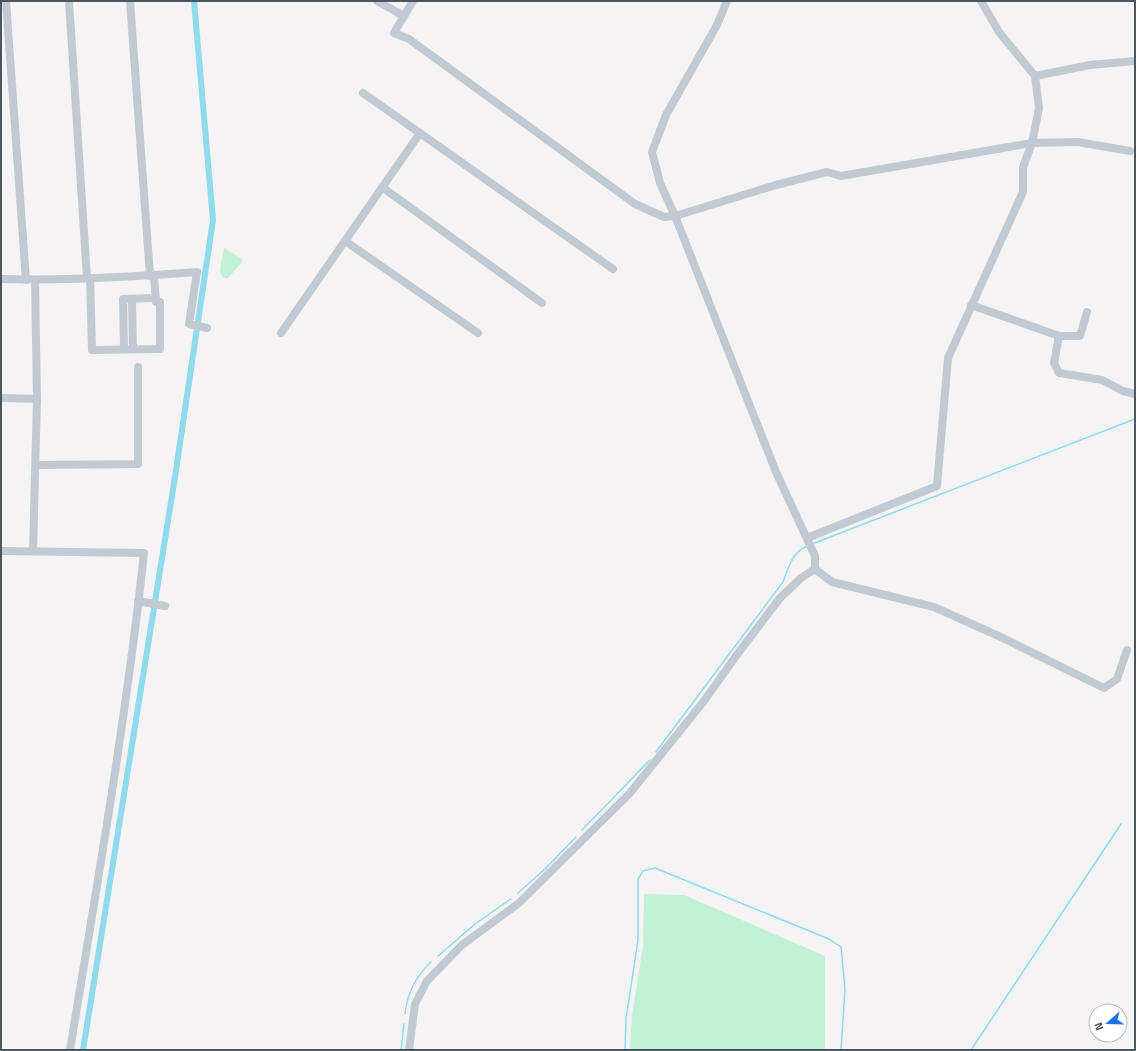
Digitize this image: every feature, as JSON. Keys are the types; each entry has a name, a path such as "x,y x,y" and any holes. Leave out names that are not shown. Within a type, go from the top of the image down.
{"street":[{"path":"6,1 26,280"},
{"path":"69,1 89,278 92,350 160,349 160,302 156,302 152,276 130,1"},
{"path":"377,1 404,16"},
{"path":"413,1 394,33 409,39 635,204 664,218 776,185 827,172 841,176 1032,143 1078,142 1130,151"},
{"path":"727,1 717,25 666,115 652,152 660,183 675,216 776,472 815,556 815,569"},
{"path":"809,542 937,486 948,358 1023,192 1023,168 1032,143 1040,108 1035,76 999,32 981,1"},
{"path":"1035,76 1090,65 1135,61"},
{"path":"364,93 613,269"},
{"path":"281,334 420,133"},
{"path":"382,188 542,303"},
{"path":"345,241 478,333"},
{"path":"1,279 35,280 152,276 197,272 189,324 206,328"},
{"path":"33,551 38,399 35,280"},
{"path":"132,298 133,349"},
{"path":"124,349 123,299 156,298"},
{"path":"971,305 1059,336 1080,336 1087,312"},
{"path":"1059,336 1054,363 1059,373 1102,380 1123,391 1135,394"},
{"path":"36,465 138,464 135,369"},
{"path":"1,398 38,399"},
{"path":"1,551 144,553 106,829 70,1050"},
{"path":"815,569 832,582 934,607 1003,638 1104,688 1117,679 1127,650"},
{"path":"409,1050 415,1004 427,981 462,945 519,903 630,793 704,701 780,598 801,578 815,569"},
{"path":"138,601 165,606"}],"green space":[{"path":"224,248 242,259 242,262 228,278 221,275 220,271"},
{"path":"644,894 684,895 825,956 825,1050 630,1050 632,1015 643,947"}],"waterway":[{"path":"83,1050 175,477 213,220 194,1"},
{"path":"812,544 1135,419"},
{"path":"656,752 783,582 794,557 798,552 807,546"},
{"path":"582,830 650,760"},
{"path":"971,1050 1121,824"},
{"path":"518,893 545,869 576,837"},
{"path":"625,1050 626,1019 638,940 638,879 643,871 655,868 829,939 841,947 845,989 841,1050"},
{"path":"438,956 475,924 511,899"},
{"path":"405,1014 413,986 421,973 431,962"},
{"path":"401,1050 404,1024"}]}
